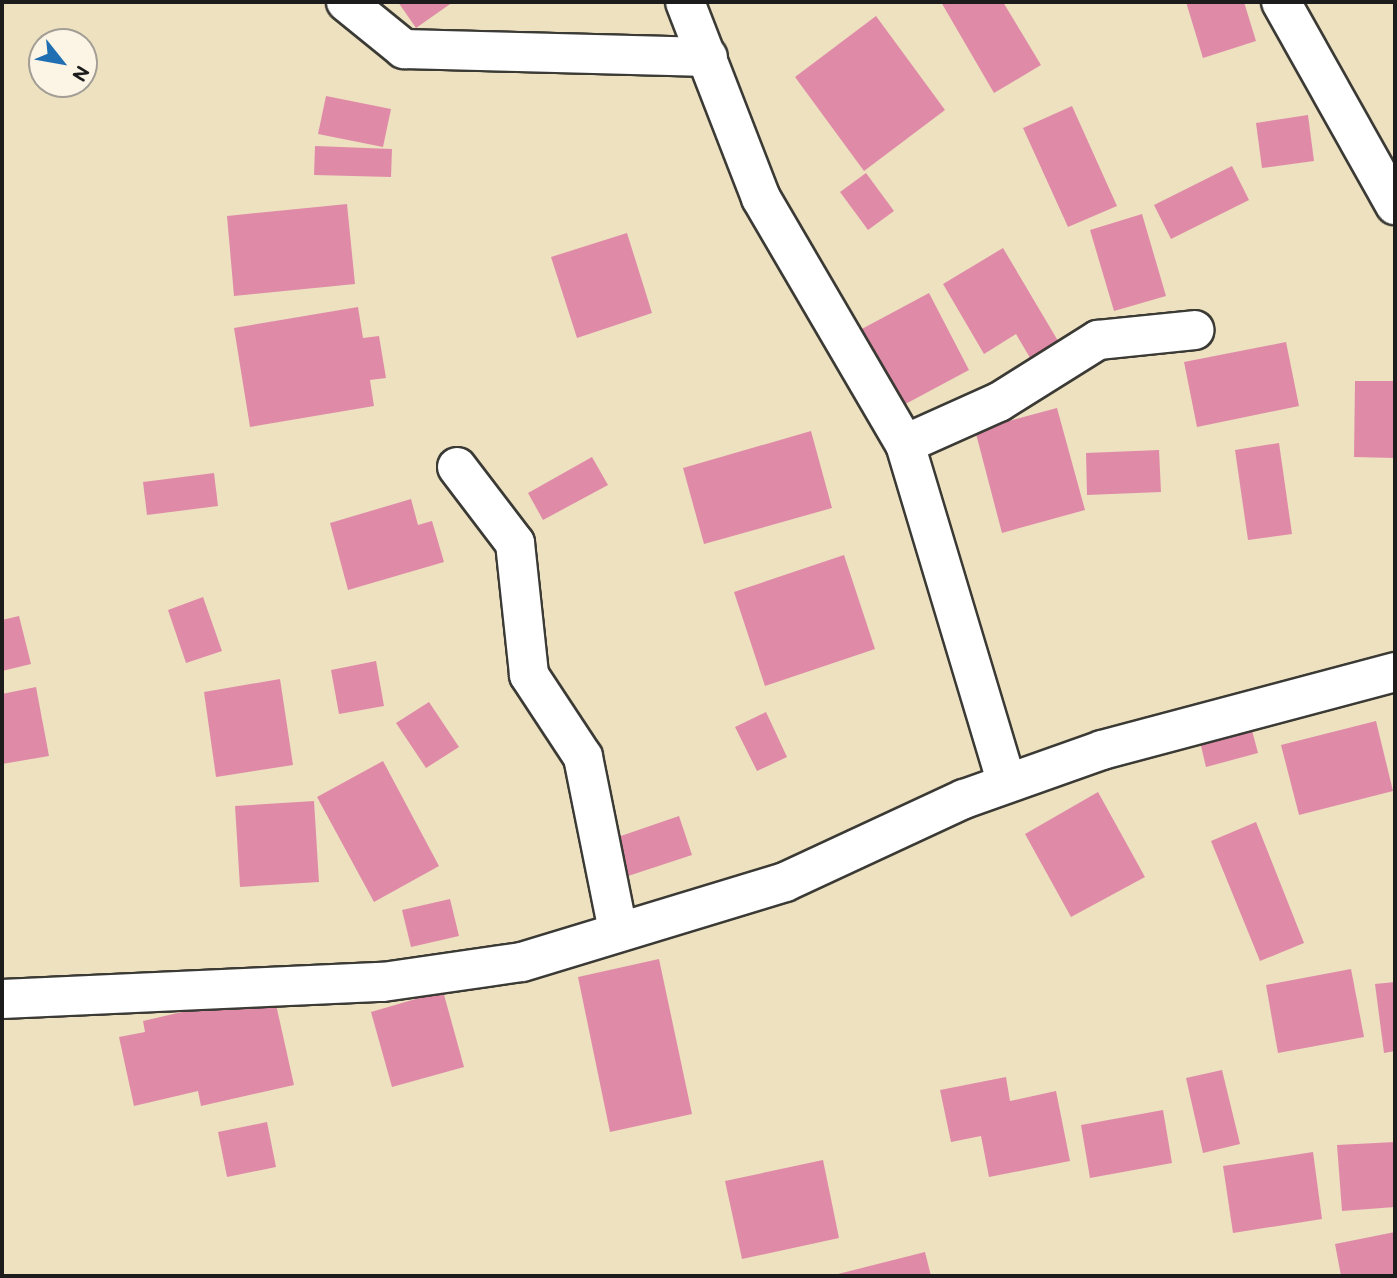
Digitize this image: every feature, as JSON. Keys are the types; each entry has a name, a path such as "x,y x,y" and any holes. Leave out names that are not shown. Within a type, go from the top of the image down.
{"street":[{"path":"346,2 404,49 708,57"},
{"path":"685,2 761,198 905,444 1007,783"},
{"path":"1281,2 1395,205"},
{"path":"905,444 999,402 1098,340 1194,330"},
{"path":"457,467 515,543 529,675 583,757 618,930"},
{"path":"2,999 383,982 522,962 618,930 785,882 1007,783 1102,750 1395,672"}],"building":[{"path":"398,2 453,2 416,28"},
{"path":"941,2 1003,2 1041,65 994,93"},
{"path":"1186,2 1244,2 1256,41 1203,58"},
{"path":"876,16 945,110 864,171 795,77"},
{"path":"326,96 391,109 383,147 318,134"},
{"path":"1072,106 1117,206 1068,227 1023,128"},
{"path":"1308,115 1314,161 1262,168 1256,123"},
{"path":"315,146 392,149 391,177 314,175"},
{"path":"1232,166 1249,200 1171,239 1154,205"},
{"path":"866,173 894,211 868,230 840,192"},
{"path":"347,204 355,284 234,296 227,216"},
{"path":"1142,214 1166,296 1114,311 1090,230"},
{"path":"627,233 652,313 577,338 551,257"},
{"path":"1003,248 1064,351 1036,368 1016,334 984,354 943,284"},
{"path":"929,293 969,370 898,408 858,331"},
{"path":"358,307 363,338 379,336 386,378 370,380 374,406 250,427 234,328"},
{"path":"1286,342 1299,406 1197,427 1184,362"},
{"path":"1355,381 1395,381 1395,458 1354,457"},
{"path":"1057,408 1085,510 1002,533 975,430"},
{"path":"811,431 832,508 704,544 683,468"},
{"path":"1279,443 1292,534 1248,540 1235,450"},
{"path":"1159,450 1161,492 1087,495 1086,453"},
{"path":"592,457 608,485 543,520 528,493"},
{"path":"214,473 218,506 147,515 143,482"},
{"path":"411,499 418,525 432,521 444,562 348,590 330,523"},
{"path":"844,555 875,649 765,686 734,592"},
{"path":"203,597 222,651 186,663 168,610"},
{"path":"19,616 31,664 2,671 2,620"},
{"path":"376,661 384,706 339,714 331,670"},
{"path":"280,679 293,765 216,777 204,692"},
{"path":"36,687 49,756 2,764 2,694"},
{"path":"429,702 459,747 426,768 396,723"},
{"path":"766,712 787,757 757,771 735,727"},
{"path":"1249,719 1258,753 1206,767 1198,733"},
{"path":"1376,721 1393,791 1299,815 1281,745"},
{"path":"383,761 439,866 374,902 317,797"},
{"path":"1098,792 1145,877 1071,917 1025,834"},
{"path":"314,801 319,882 240,887 235,806"},
{"path":"679,816 692,855 625,877 612,839"},
{"path":"1256,822 1304,943 1260,961 1211,841"},
{"path":"450,899 459,936 411,947 402,910"},
{"path":"659,959 692,1114 610,1132 578,977"},
{"path":"1351,969 1364,1037 1278,1053 1266,985"},
{"path":"1395,982 1395,1051 1384,1053 1375,984"},
{"path":"273,991 294,1085 201,1106 198,1091 134,1106 119,1037 145,1032 143,1021"},
{"path":"443,991 464,1067 392,1087 371,1012"},
{"path":"1222,1070 1240,1144 1203,1153 1186,1078"},
{"path":"1006,1077 1010,1101 1056,1091 1070,1161 989,1177 981,1136 951,1142 940,1090"},
{"path":"1163,1110 1172,1163 1090,1178 1081,1125"},
{"path":"267,1122 276,1167 227,1177 218,1132"},
{"path":"1395,1142 1395,1207 1342,1211 1337,1145"},
{"path":"1313,1152 1322,1219 1233,1233 1223,1166"},
{"path":"823,1160 839,1238 742,1259 725,1181"},
{"path":"1395,1232 1395,1276 1341,1276 1335,1244"},
{"path":"925,1252 931,1276 838,1276 838,1274"}]}
